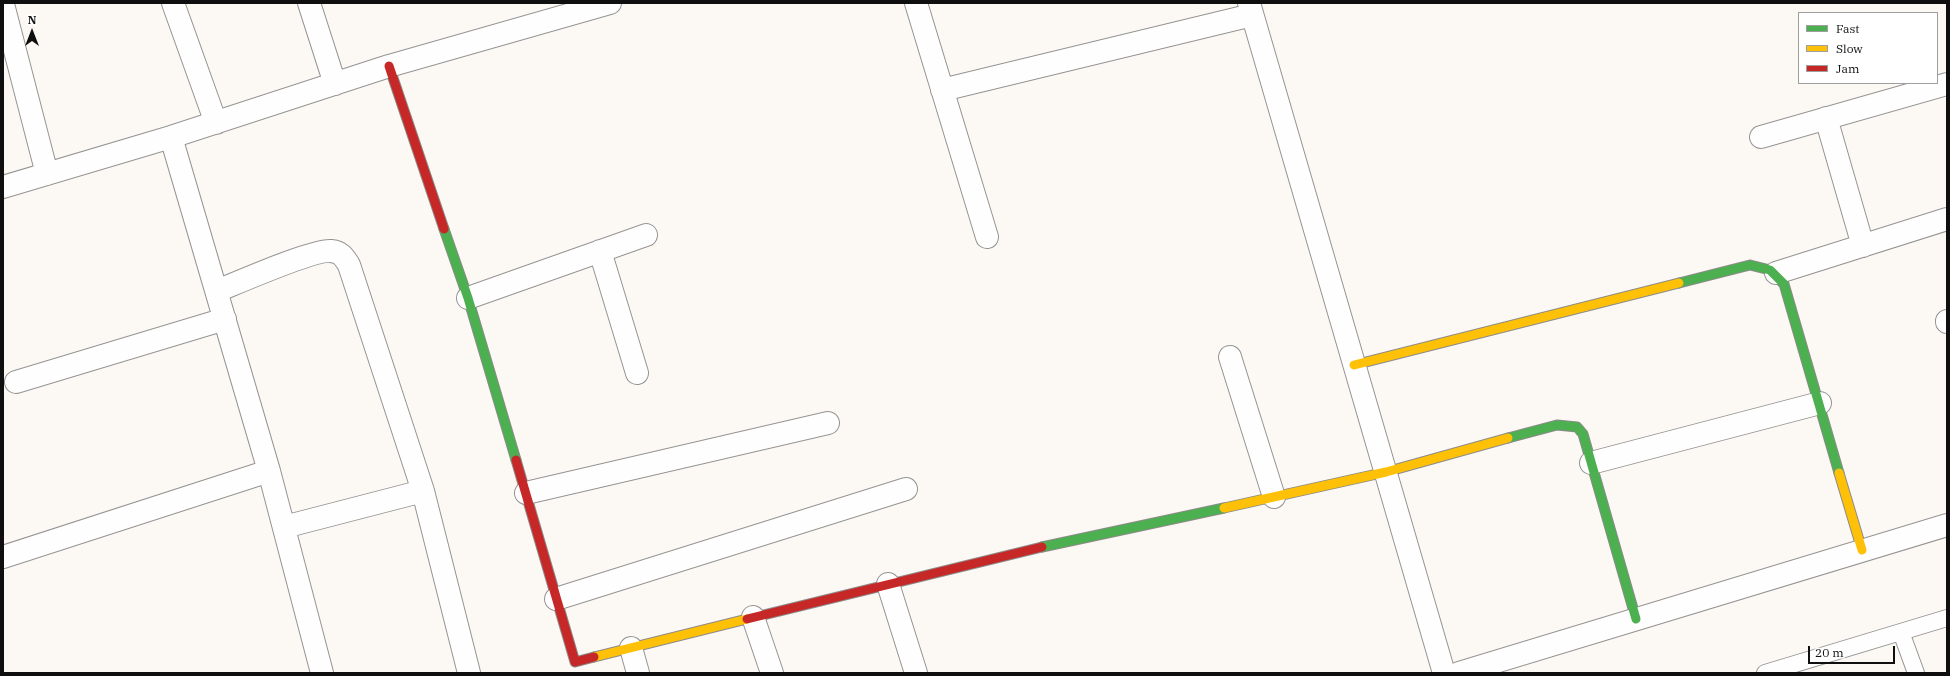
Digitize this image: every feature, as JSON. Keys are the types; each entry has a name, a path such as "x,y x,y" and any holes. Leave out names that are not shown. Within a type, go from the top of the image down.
{"street":[{"path":"173,3 216,123"},
{"path":"309,3 335,84"},
{"path":"3,187 216,123 389,66 610,3"},
{"path":"916,3 987,237"},
{"path":"4,8 47,174"},
{"path":"942,90 1250,9 1444,673"},
{"path":"389,66 468,298 575,662 1003,556 1386,472 1557,425 1577,427 1583,434 1636,619"},
{"path":"1761,137 1947,84"},
{"path":"1826,118 1863,246"},
{"path":"171,137 269,471 322,673"},
{"path":"1776,273 1947,219"},
{"path":"468,298 646,235"},
{"path":"217,291 310,255 330,250 342,254 349,265 423,491 469,673"},
{"path":"600,251 637,373"},
{"path":"1354,365 1750,265 1764,267 1776,273 1784,284 1862,550"},
{"path":"16,382 225,319"},
{"path":"1230,356 1274,497"},
{"path":"1591,463 1820,403"},
{"path":"526,493 828,423"},
{"path":"3,557 269,471"},
{"path":"556,599 906,489"},
{"path":"284,527 423,491"},
{"path":"1468,672 1636,619 1947,525"},
{"path":"888,584 916,673"},
{"path":"753,617 772,673"},
{"path":"631,648 638,673"}],"lane":[{"path":"1765,673 1947,618"},
{"path":"1901,632 1916,673"}],"traffic: fast":[{"path":"444,229 468,298 516,460"},
{"path":"1679,283 1750,265 1770,270 1784,284 1839,473"},
{"path":"1508,438 1557,425 1577,427 1583,434 1636,619"},
{"path":"1042,547 1224,508"}],"traffic: slow":[{"path":"1354,365 1679,283"},
{"path":"1224,508 1386,472 1508,438"},
{"path":"1839,473 1862,550"},
{"path":"594,657 747,619"}],"traffic: jam":[{"path":"389,66 444,229"},
{"path":"516,460 575,662 594,657"},
{"path":"747,619 1042,547"}]}
